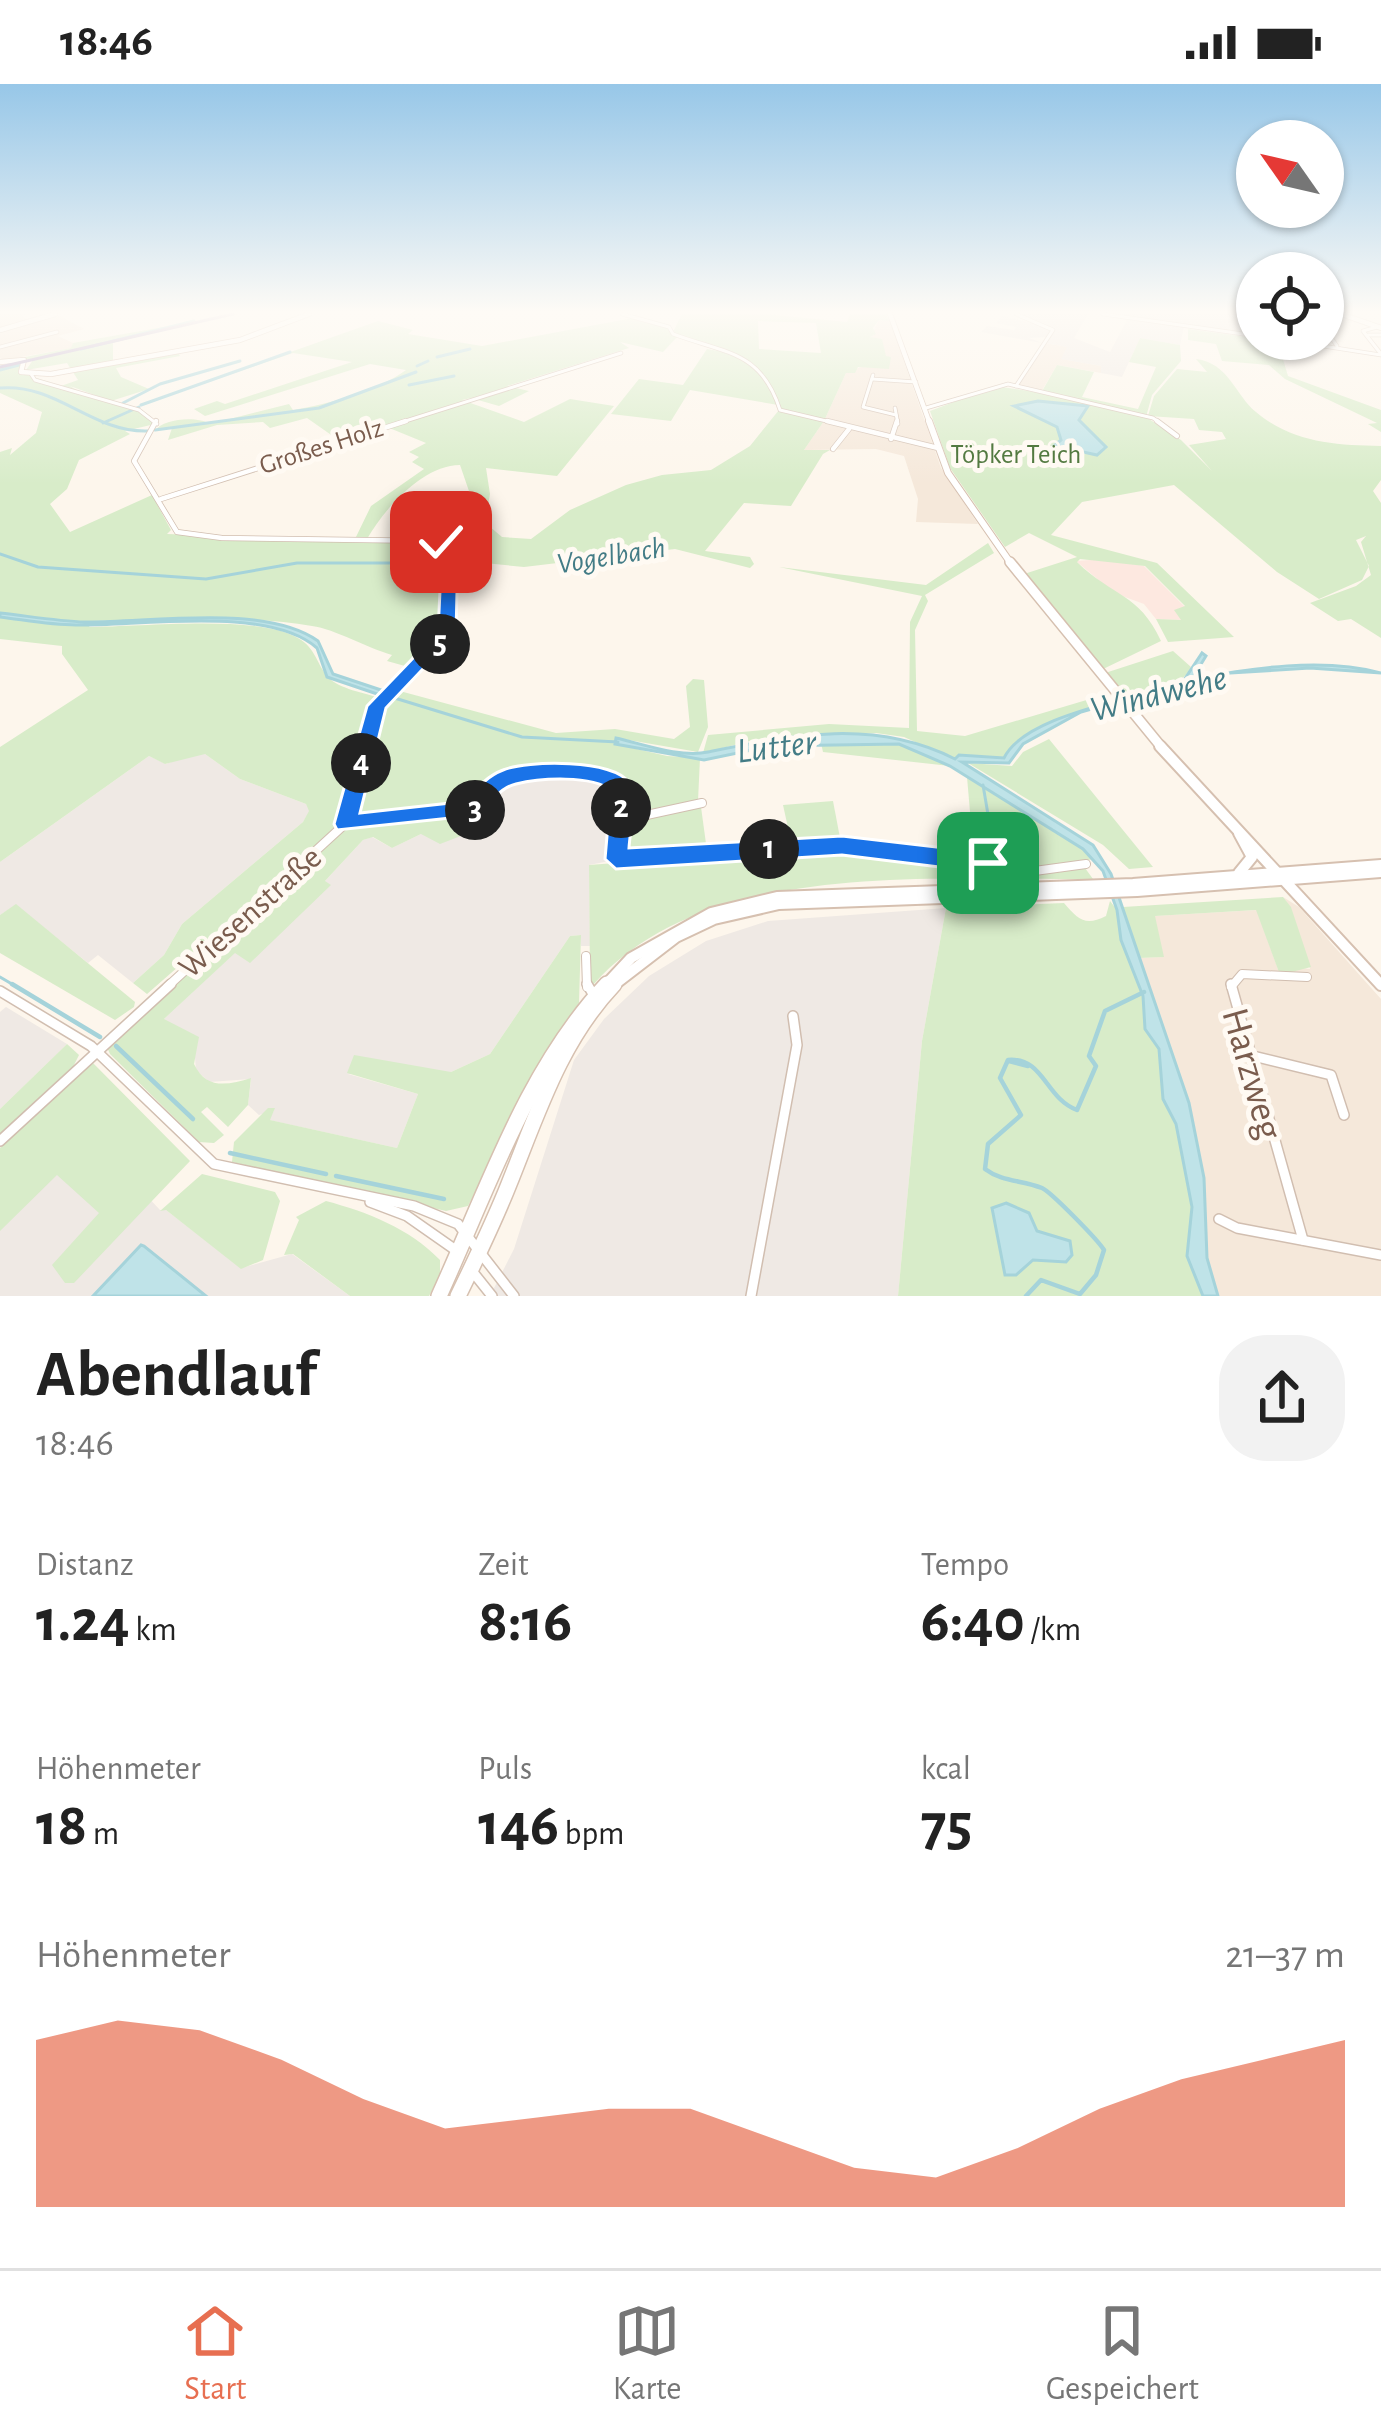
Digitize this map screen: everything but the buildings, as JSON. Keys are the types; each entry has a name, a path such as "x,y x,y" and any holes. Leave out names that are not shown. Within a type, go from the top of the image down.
{"main road":[{"path":"22,371 52,371"},
{"path":"912,371 948,472 1024,582 1113,695 1381,985"},
{"path":"1234,823 1252,857 1238,874"},
{"path":"439,1296 558,1041 593,994 655,941 711,913 744,903 833,892 1135,888 1381,868"},
{"path":"1135,888 1238,874 1281,876"},
{"path":"458,1296 548,1081 576,1030 619,979 676,937 714,920 779,904 1095,889"}],"street":[{"name":"Großes Holz","path":"160,500 563,371"},
{"path":"761,371 770,377 778,409 907,447 938,448"},
{"path":"1016,386 1026,371"},
{"name":"Wiesenstraße","path":"0,1142 345,824 379,704 447,634 447,544 190,536 174,530 134,461 141,442 158,423 141,407 105,402 73,387 35,380 31,374"},
{"path":"891,440 898,428 896,411 863,407 873,377 916,382"},
{"path":"926,408 995,385 1016,386 1151,418 1177,436"},
{"path":"833,449 849,429"},
{"path":"345,824 460,808 474,811 487,790 510,776 594,772 620,785 616,859 842,845 963,858 1020,873 1086,864"},
{"path":"620,821 702,803"},
{"path":"586,956 587,988 593,994"},
{"name":"Harzweg","path":"1304,1240 1231,997 1232,981 1246,974 1307,977"},
{"path":"0,991 96,1050 214,1164 414,1207 458,1225 514,1296"},
{"path":"752,1296 796,1045 793,1016"},
{"path":"1249,1055 1331,1075 1344,1115"},
{"path":"356,1197 407,1216 460,1253 492,1296"},
{"path":"1219,1219 1237,1228 1381,1256"}],"shaded area":[{"path":"907,371 941,468 978,524 916,522 918,499 904,456 876,449 804,450 824,421 846,373"},
{"path":"1027,371 1054,371 1041,392 1018,385"},
{"path":"1101,371 1125,371 1122,377 1101,373"},
{"path":"1104,559 1144,566 1185,607 1182,620 1156,619 1144,604 1114,593 1076,561"},
{"path":"205,754 240,779 306,804 310,811 303,822 182,924 164,955 133,983 98,955 88,963 16,905 0,915 0,862 149,756 166,764"},
{"path":"519,777 609,780 619,791 614,860 589,865 590,946 581,946 580,935 570,936 490,1054 451,1072 348,1074 418,1094 397,1148 269,1120 274,1110 259,1115 248,1105 251,1079 209,1082 196,1070 194,1045 163,1020 235,952 250,962 363,840 372,837 392,848 421,834 488,816 476,813 487,796 498,785"},
{"path":"1283,897 1299,907 1381,999 1381,1296 1218,1296 1207,1258 1204,1178 1189,1103 1139,958 1163,957 1154,916 1257,910 1280,975 1296,967 1310,969 1291,908"},
{"path":"946,908 922,1041 898,1296 490,1296 514,1249 574,1060 604,1019 649,976 706,941 768,921"},
{"path":"6,1007 67,1044 0,1109 0,1012"},
{"path":"40,1111 160,1210 241,1268 292,1254 350,1296 0,1296 0,1148"}],"green space":[{"path":"0,371 19,371 61,386 78,380 72,371 117,371 121,377 149,389 111,401 70,386 135,410 155,424 125,431 130,434 79,460 67,489 50,504 70,532 152,495 171,530 167,534 438,543 447,549 442,637 412,668 387,661 392,655 331,631 285,622 92,621 89,627 224,624 275,630 307,645 333,681 380,698 337,828 147,994 133,983 164,955 182,924 303,822 309,811 306,804 240,779 205,754 165,764 149,756 0,862 0,747 88,690 62,654 62,646 0,639 0,452 12,448 10,455 36,433 42,412 0,393"},
{"path":"326,371 349,371 205,416 194,409 217,401 225,404"},
{"path":"405,371 557,371 507,386 529,391 499,406 462,400 524,422 570,399 614,406 557,476 486,468 490,494 485,524 471,527 489,526 502,537 531,539 570,510 626,485 711,470 750,446 779,410 778,405 690,390 671,421 611,414 639,379 683,385 693,371 856,371 846,373 824,421 804,450 830,450 791,506 744,503 705,551 750,557 754,564 750,568 675,549 524,567 453,560 452,545 466,528 460,529 470,494 460,465 419,480 384,514 367,539 355,539 371,506 424,469 412,462 419,457 409,452 426,443 382,425 337,439 307,418 270,428 263,422 217,425 168,440 172,428 155,431 181,420 210,424 289,404 293,410 321,404 367,390"},
{"name":"Töpker Teich","path":"1054,371 1094,372 1082,397 1138,409 1154,371 1173,371 1152,395 1146,417 1181,440 1212,471 1189,445 1226,439 1222,432 1199,430 1194,419 1148,416 1154,396 1176,371 1221,371 1256,412 1285,430 1331,443 1381,446 1381,480 1373,491 1381,503 1381,638 1351,619 1338,621 1310,603 1356,586 1371,575 1369,567 1362,580 1319,599 1277,572 1174,485 1082,502 1051,535 1157,563 1234,637 1168,642 1156,619 1181,620 1174,610 1185,606 1145,566 1080,559 1077,562 1090,573 1144,613 1161,641 1099,671 1024,574 1077,557 1029,533 1005,547 950,468 930,411 996,386 1041,393"},
{"path":"1275,371 1286,371 1288,376 1381,410 1381,432 1368,424 1377,423"},
{"path":"988,543 994,553 925,595 928,601 915,630 917,731 965,736 1100,696 1111,700 1037,730 1005,758 955,760 904,737 876,733 754,740 703,753 708,735 829,724 909,728 910,622 922,596 779,567 926,585"},
{"path":"1173,651 1191,667 1179,681 1162,689 1124,697 1102,674"},
{"path":"693,679 704,680 708,727 698,752 617,738 615,744 700,758 698,801 625,816 625,784 615,776 563,767 526,770 498,779 473,808 349,818 376,714 396,690 556,733 615,729 674,739 690,727 686,686"},
{"path":"1049,739 1153,867 1129,869 1103,845 968,763 1012,766 1023,752"},
{"path":"879,741 911,747 950,766 823,752 821,743"},
{"path":"967,777 1071,839 1093,859 1037,871 974,858"},
{"path":"833,801 841,843 792,846 783,805"},
{"path":"701,807 707,851 623,857 625,821"},
{"path":"463,811 489,816 474,831 440,844 421,834 392,848 373,837 363,840 325,881 331,885 250,963 235,953 164,1019 199,1037 194,1064 205,1078 226,1084 251,1078 248,1105 228,1127 207,1107 201,1112 224,1135 214,1143 199,1142 110,1054 106,1045 348,826"},
{"path":"838,846 953,859 1022,876 1085,868 1093,879 896,880 760,896 697,915 640,944 593,985 590,982 589,865"},
{"path":"1283,897 1291,907 1311,967 1280,975 1256,910 1155,916 1164,957 1139,958 1123,907"},
{"path":"1110,901 1117,910 1121,940 1143,996 1145,1029 1159,1049 1163,1099 1176,1124 1192,1207 1187,1256 1203,1296 898,1296 922,1041 946,908 1064,903 1078,917 1093,921 1106,916"},
{"path":"16,904 135,1002 134,1007 115,1020 0,953 0,915"},
{"path":"581,935 579,1003 548,1048 468,1206 446,1211 232,1162 234,1142 268,1108 275,1108 270,1120 397,1148 418,1094 347,1073 354,1055 451,1072 490,1054 570,936"},
{"path":"67,1044 79,1055 73,1067 0,1135 0,1109"},
{"path":"91,1061 190,1161 74,1283 65,1283 52,1265 99,1213 57,1175 0,1231 0,1148"},
{"path":"202,1174 275,1192 280,1201 263,1260 241,1269 166,1210 160,1211"},
{"path":"326,1201 387,1223 440,1260 440,1275 429,1296 350,1296 293,1254 284,1255 299,1220 296,1217"}],"water":[{"path":"1038,401 1088,406 1079,420 1106,447 1097,455 1070,449 1062,455 1045,454 1061,440 1057,427 1014,406"},
{"path":"0,613 85,622 206,618 268,622 318,641 333,674 387,692 383,696 327,677 317,648 268,626 202,621 66,625 0,617"},
{"path":"1202,653 1206,656 1192,679 1239,671 1263,668 1312,665 1381,673 1310,668 1230,673 1190,681 1081,712 1023,744 1009,763 962,762 1093,845 1111,874 1189,1103 1204,1178 1207,1258 1218,1296 1203,1296 1187,1256 1192,1207 1176,1124 1163,1099 1159,1049 1145,1029 1143,996 1121,940 1117,910 1103,871 1083,849 950,766 899,744 771,746 704,760 615,744 616,738 697,753 802,736 864,734 925,746 955,759 959,755 1004,758 1016,743 1059,719 1086,709 1184,680"},
{"path":"1006,1203 1029,1213 1037,1231 1070,1241 1072,1255 1066,1262 1033,1260 1016,1275 1005,1275 992,1208"},
{"path":"144,1246 206,1296 93,1296"}],"waterway":[{"path":"123,403 160,384 207,371"},
{"path":"141,405 238,371"},
{"path":"155,430 319,408 416,372"},
{"path":"409,385 454,376"},
{"path":"0,388 39,393 105,422"},
{"path":"105,422 139,407"},
{"path":"105,422 148,431"},
{"name":"Vogelbach","path":"0,554 38,567 206,579 297,563 446,563"},
{"name":"Lutter","path":"388,696 522,737 618,742"},
{"path":"983,785 992,838 984,858"},
{"path":"0,977 16,987"},
{"path":"12,984 16,987"},
{"path":"16,987 100,1037"},
{"path":"1026,1296 1041,1280 1080,1294 1096,1275 1104,1250 1047,1191 985,1169 988,1144 1021,1115 1000,1078 1008,1060 1020,1061 1077,1110 1096,1066 1089,1056 1105,1011 1144,992"},
{"path":"116,1046 193,1119"},
{"path":"1009,1061 1028,1066"},
{"path":"230,1153 326,1174"},
{"path":"336,1176 444,1199"}],"route":[{"path":"441,542 450,549 447,634 377,706 345,824 460,808 474,811 487,790 510,776 594,772 616,780 622,789 616,859 842,845 988,863"}],"water label":[{"name":"Windwehe","path":"1158,692"}]}
